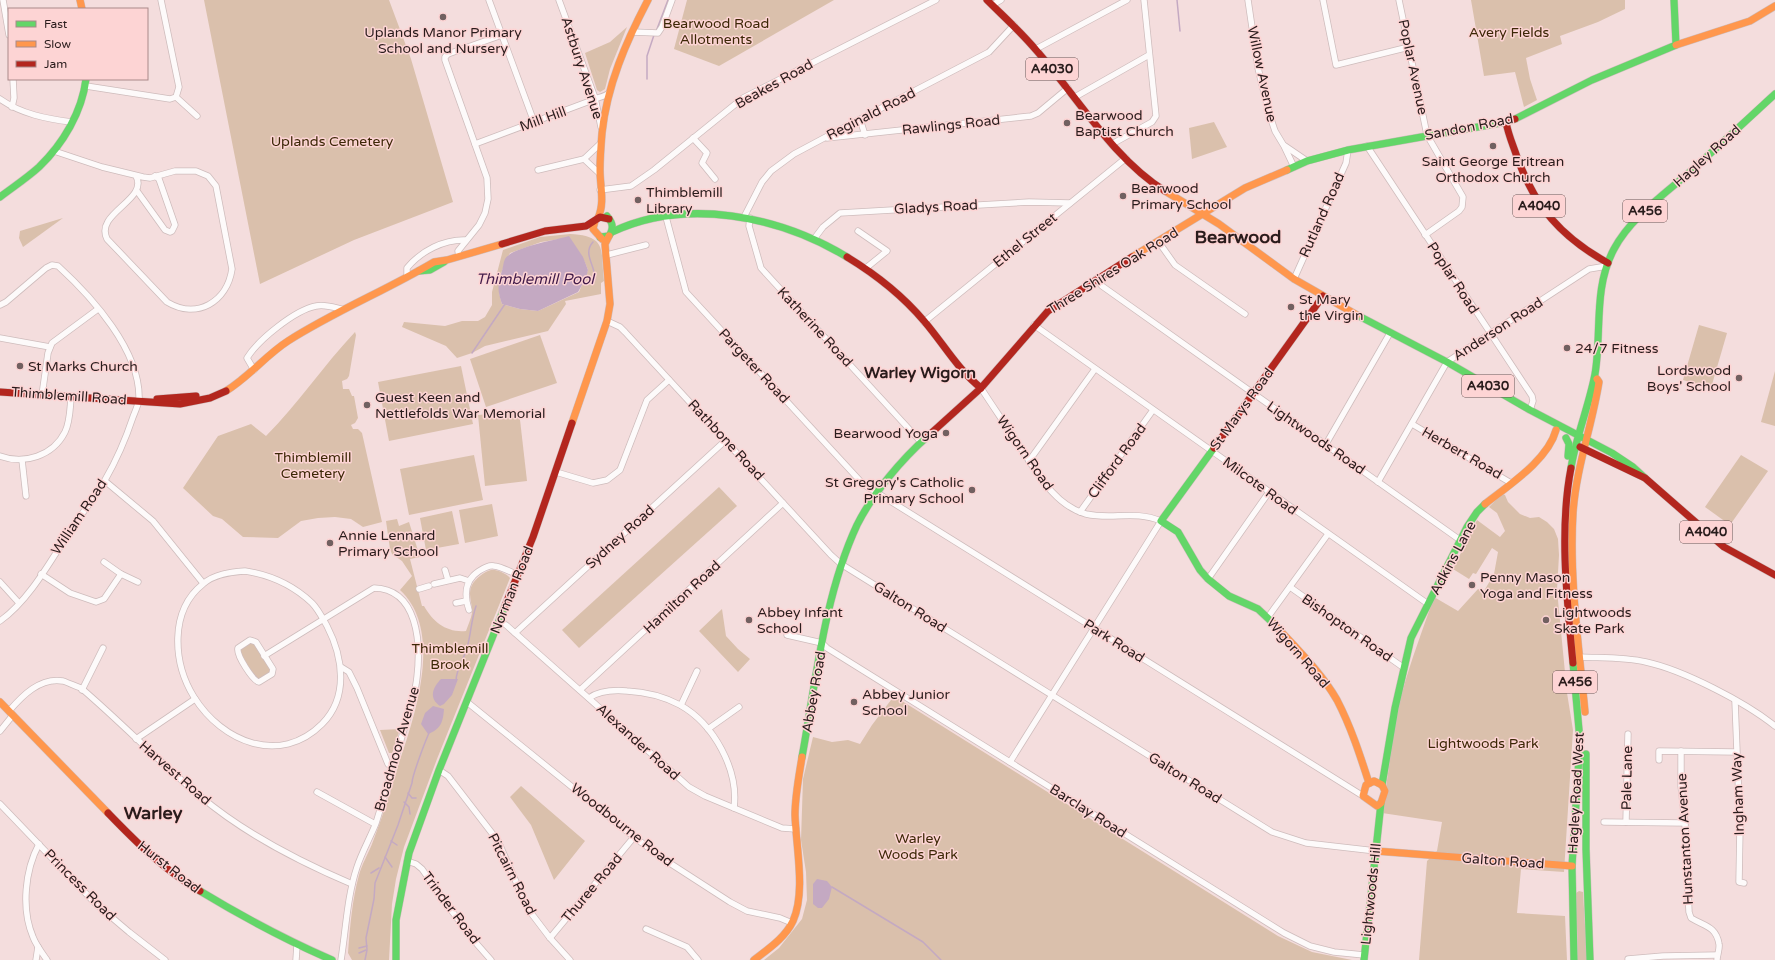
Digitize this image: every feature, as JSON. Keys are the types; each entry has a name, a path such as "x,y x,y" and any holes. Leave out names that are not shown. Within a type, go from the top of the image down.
{"main road":[{"path":"605,244 610,234 610,221 602,210 600,190 601,139 614,76 632,32 648,0"},
{"path":"1674,0 1676,45"},
{"name":"A4030","path":"990,2 1014,25 1036,50 1112,144 1155,185 1203,214 1294,279 1322,296 1447,362 1578,436"},
{"name":"Sandon Road","path":"1203,214 1245,188 1307,161 1367,146 1506,122 1530,112 1592,80 1676,45 1750,21 1775,6"},
{"path":"0,197 30,176 54,151 80,107 86,83"},
{"name":"Hagley Road","path":"1578,436 1587,408 1595,373 1601,292 1608,264 1614,250 1637,218 1718,148 1775,94"},
{"name":"A4040","path":"1506,122 1524,178 1538,205 1549,219 1569,239 1579,247 1608,264"},
{"path":"602,210 592,226 593,232 600,237 621,228 666,217 694,213 716,213 747,218 814,239 833,248 866,268 903,300 924,322 971,380 981,388"},
{"name":"Three Shires Oak Road","path":"981,388 1034,325 1058,303 1203,214"},
{"path":"596,219 603,217 621,228"},
{"name":"Thimblemill Road","path":"0,392 71,398 139,401 194,397 220,389 245,377 286,342 341,309 419,271 434,262 447,260 545,230 582,227 596,219"},
{"name":"Thimblemill Road","path":"582,227 593,232"},
{"name":"Norman Road","path":"396,959 396,920 407,861 440,770 518,575 556,472 607,321 610,304 607,255 605,244 600,237"},
{"name":"St Marys Road","path":"1161,521 1322,296"},
{"name":"Hagley Road","path":"1587,440 1596,401 1598,382 1595,373"},
{"name":"Abbey Road","path":"754,960 775,944 792,923 797,910 799,897 796,829 798,783 822,643 841,564 858,524 877,494 902,461 981,388"},
{"name":"A4030","path":"1530,410 1580,447"},
{"name":"Adkins Lane","path":"1404,668 1412,638 1428,604 1446,572 1460,540 1477,513 1521,476 1555,439 1556,430"},
{"name":"A4040","path":"1578,436 1622,459 1640,472 1689,518 1724,547 1775,575"},
{"name":"Hagley Road West","path":"1578,436 1580,447 1573,512 1574,570 1587,758 1586,849 1590,960"},
{"name":"A456","path":"1566,438 1569,448 1566,462 1568,482"},
{"name":"Hagley Road West","path":"1574,960 1572,866 1580,741 1566,565 1565,512 1568,482 1580,447 1587,440"},
{"name":"A4040","path":"1580,447 1645,478"},
{"name":"Wigorn Road","path":"1161,521 1178,532 1200,570 1208,579 1229,596 1258,609 1268,617 1316,672 1336,699 1354,737 1368,784"},
{"path":"1573,659 1581,657"},
{"path":"1382,785 1374,782 1368,784 1363,796 1377,806 1381,803 1385,791 1382,785 1387,748 1404,668"},
{"name":"Hurst Road","path":"0,702 135,840 162,864 196,889 297,945 332,960"},
{"name":"Lightwoods Hill","path":"1364,958 1381,803"},
{"name":"Lightwoods Hill","path":"1373,804 1378,827"},
{"path":"1572,866 1578,866 1582,862 1586,849"},
{"name":"Galton Road","path":"1376,851 1440,857 1501,859 1572,866"},
{"path":"1572,892 1574,888 1581,887 1588,894"}],"street":[{"path":"3,0 8,29"},
{"path":"161,0 179,87 176,97"},
{"path":"490,0 534,122"},
{"name":"Astbury Avenue","path":"559,0 595,98 599,115 601,139"},
{"path":"632,32 658,33 662,27 672,0"},
{"name":"Beakes Road","path":"600,190 631,186 654,170 743,98 936,0"},
{"path":"990,2 1002,0"},
{"path":"1036,50 1127,0"},
{"path":"1112,144 1155,119 1156,116 1144,0"},
{"name":"Willow Avenue","path":"1248,0 1258,68 1267,106 1275,130 1294,167"},
{"path":"1323,0 1336,65 1409,48"},
{"name":"Poplar Avenue","path":"1399,0 1428,135 1463,197 1463,202 1459,211 1425,235"},
{"name":"Reginald Road","path":"747,218 762,182 771,171 794,154 989,52 1014,25"},
{"path":"459,256 458,251 479,225 485,213 488,199 487,178 445,57 448,54 502,35"},
{"path":"1075,97 1149,55"},
{"path":"12,107 14,98 13,80"},
{"path":"86,83 170,99 176,97"},
{"name":"Rawlings Road","path":"824,138 865,135 1031,116 1038,113 1068,88"},
{"name":"Mill Hill","path":"475,144 595,98 605,96 610,92"},
{"path":"176,97 197,116"},
{"path":"0,99 12,107 30,114 72,122"},
{"path":"860,119 865,135"},
{"path":"693,138 707,153 702,163 715,178"},
{"path":"538,170 584,159 601,139"},
{"name":"Willow Avenue","path":"1284,146 1307,161"},
{"name":"Poplar Road","path":"1367,146 1532,396 1533,401 1530,410"},
{"name":"Rutland Road","path":"1294,279 1346,163 1348,150"},
{"path":"54,151 136,176 153,177 159,179 174,225 172,231 170,232 165,230 138,190 139,181 136,176"},
{"name":"Ethel Street","path":"924,322 1126,158"},
{"path":"584,159 600,173"},
{"path":"175,171 196,171 208,176 216,186 232,269 231,277 224,292 211,304 204,307 189,310 177,307 167,302 107,239 105,232 106,224 138,190 153,177 175,171"},
{"name":"Gladys Road","path":"814,239 832,217 840,213 1029,202 1070,203"},
{"name":"Pargeter Road","path":"666,217 686,292 863,484 877,494"},
{"name":"Katherine Road","path":"747,218 761,268 921,442"},
{"path":"858,231 888,251 866,268"},
{"path":"407,277 407,268 414,260 428,250 457,240 466,240"},
{"path":"1158,241 1175,265 1245,314"},
{"path":"607,255 646,245"},
{"name":"Anderson Road","path":"1378,482 1447,362 1589,269 1608,264"},
{"path":"0,305 6,302 46,268 58,266 98,309 122,340 128,352 137,379 139,401"},
{"name":"Lightwoods Road","path":"1096,279 1102,286 1460,540"},
{"path":"254,370 247,358 268,336 293,317 316,306 328,306 341,309"},
{"path":"42,395 50,347 52,343 98,309"},
{"name":"Rathbone Road","path":"607,321 620,327 841,564"},
{"name":"Milcote Road","path":"1034,325 1428,604"},
{"path":"1326,444 1390,333"},
{"path":"0,338 50,347"},
{"path":"1029,461 1095,369"},
{"path":"556,472 594,483 607,480 620,470 647,400 669,380"},
{"name":"Wigorn Road","path":"981,388 1029,461 1054,495 1080,512 1095,515 1143,515 1161,521"},
{"path":"0,456 9,459 22,460 33,458 45,453 56,444 65,431 71,398"},
{"name":"William Road","path":"0,621 19,603 42,574 105,480 130,428 139,401"},
{"name":"Clifford Road","path":"1080,512 1153,410"},
{"name":"Herbert Road","path":"1412,424 1511,483"},
{"name":"Sydney Road","path":"515,633 726,440"},
{"path":"22,460 26,496"},
{"path":"105,480 153,521 203,583"},
{"path":"1208,579 1269,492"},
{"name":"Park Road","path":"877,494 1363,796"},
{"name":"Hamilton Road","path":"580,690 783,503"},
{"path":"1010,762 1161,521"},
{"path":"1268,617 1328,534"},
{"path":"104,562 121,574 138,582"},
{"name":"Galton Road","path":"841,564 1272,832 1306,844 1376,851"},
{"path":"469,610 466,601 466,594 469,581 475,574 488,566 499,567 518,575"},
{"path":"445,570 448,580"},
{"path":"245,571 262,573 282,581 301,594 314,605 323,619 334,640 341,667 340,689 328,718 317,729 306,736 281,746 262,746 250,744 227,732 213,720 195,698 188,685 179,657 178,630 182,614 191,596 203,583 229,572 245,571"},
{"path":"42,574 70,593 96,602 104,599 121,574"},
{"path":"419,589 460,578 469,581"},
{"path":"0,582 19,603"},
{"name":"Bishopton Road","path":"1290,587 1404,668"},
{"name":"Broadmoor Avenue","path":"323,619 374,588 386,590 404,602 413,617 418,647 417,678 407,720 375,824 357,867 352,884 342,960"},
{"path":"456,603 466,601"},
{"path":"264,656 323,619"},
{"name":"Alexander Road","path":"499,622 506,625 681,781 705,796 782,828 796,829"},
{"path":"787,635 822,643"},
{"path":"250,640 253,640 256,642 264,656 273,671 272,674 257,682 237,651 238,648 250,640"},
{"name":"Barclay Road","path":"822,643 827,648 1284,933 1310,946 1364,958"},
{"path":"82,690 103,648"},
{"path":"1581,657 1646,662 1706,684 1775,726"},
{"path":"341,667 349,672 388,764 393,768"},
{"path":"681,705 697,671"},
{"name":"Harvest Road","path":"0,731 11,713 28,691 47,682 62,681 82,690 107,710 136,740 201,797 243,828 288,855 352,884"},
{"path":"589,698 594,694 620,690 641,691 659,695 681,705 708,729 718,743 734,782 734,808"},
{"path":"136,740 195,698"},
{"name":"Ingham Way","path":"1735,701 1740,827 1739,882 1744,882"},
{"name":"Woodbourne Road","path":"467,702 634,837 665,860 730,902 747,911 780,918 792,923"},
{"path":"708,729 739,708"},
{"name":"Pale Lane","path":"1626,822 1628,734"},
{"path":"1659,760 1659,751 1736,752"},
{"name":"Hunstanton Avenue","path":"1681,751 1681,786 1685,824 1688,912 1691,918 1708,925 1714,930 1719,945 1717,957"},
{"name":"Pitcairn Road","path":"440,770 448,776 498,840 528,909 550,938 570,960"},
{"path":"1351,788 1358,789 1368,784"},
{"name":"Broadmoor Avenue","path":"317,792 375,824"},
{"name":"Princess Road","path":"0,804 96,904 165,960"},
{"path":"1604,822 1685,824"},
{"name":"Thuree Road","path":"550,938 634,837"},
{"path":"39,844 34,854 28,876 26,907 32,936 48,960"},
{"name":"Trinder Road","path":"407,861 416,864 422,869 452,912 491,960"},
{"path":"646,929 686,948 698,960"},
{"path":"296,960 297,945"},
{"path":"36,960 38,947"},
{"path":"1628,959 1663,956 1717,957"}],"green space":[{"name":"Uplands Cemetery","path":"204,0 389,0 411,59 453,202 354,240 260,284"},
{"name":"Bearwood Road Allotments","path":"687,0 834,0 719,66 674,49"},
{"name":"Avery Fields","path":"1471,0 1625,0 1625,9 1598,22 1560,36 1562,44 1526,58 1530,79 1537,100 1524,107 1515,72 1484,76"},
{"path":"627,27 610,69 605,89 600,92 597,90 585,53 610,42"},
{"path":"1214,122 1227,147 1192,159 1189,128"},
{"path":"63,218 23,247 19,238 20,231"},
{"path":"570,234 582,235 597,242 602,253 604,281 601,283 601,294 565,301 566,304 548,331 485,346 472,353 457,358 446,346 402,327 404,322 445,326 462,321 478,321 485,317 492,305 492,292 503,250 540,237","holes":["560,239 578,251 588,270 579,292 538,311 520,309 502,304 499,284 504,266 510,253 541,242"]},
{"path":"1699,325 1727,333 1711,388 1683,380"},
{"name":"Thimblemill Cemetery","path":"355,332 356,335 349,376 347,379 342,381 343,389 349,389 352,396 354,396 358,418 355,423 351,425 353,429 358,429 362,433 382,522 363,527 351,519 335,517 318,518 301,521 278,538 243,537 222,519 213,516 183,488 218,436 251,424 266,436 278,424"},
{"path":"540,335 557,383 486,407 470,359"},
{"path":"461,366 473,424 389,441 378,382"},
{"path":"1775,371 1775,426 1761,422"},
{"path":"519,411 527,481 485,486 478,415"},
{"path":"474,455 483,500 409,515 400,469"},
{"path":"1741,455 1768,471 1730,525 1705,507"},
{"path":"719,487 737,506 579,648 562,630"},
{"name":"Lightwoods Park","path":"1502,494 1505,495 1508,502 1520,514 1530,518 1539,517 1547,522 1554,529 1558,539 1559,555 1557,590 1567,693 1573,730 1564,872 1521,869 1517,913 1565,916 1567,960 1419,960 1427,861 1437,851 1442,822 1382,813 1396,723 1402,693 1434,597 1458,611 1478,589 1484,591 1494,574 1498,552 1492,548 1476,574 1473,573 1469,579 1453,569 1477,520 1500,537 1505,531 1497,513 1489,507"},
{"path":"492,504 498,536 465,543 459,510"},
{"path":"452,511 459,544 426,550 420,518"},
{"name":"Thimblemill Brook","path":"397,519 399,526 409,522 420,557 410,559 422,606 424,606 432,617 441,625 453,630 466,631 472,613 470,592 473,583 486,572 493,570 501,572 510,578 437,759 404,847 396,879 392,904 389,960 352,960 348,953 352,914 359,875 383,814 412,721 422,674 423,650 421,628 413,607 400,590 412,576 402,561 392,554 390,549 386,521"},
{"path":"722,609 726,636 750,659 738,672 699,631"},
{"path":"250,642 255,645 270,668 269,673 264,678 256,679 241,656 241,649"},
{"name":"Warley Woods Park","path":"894,696 1278,936 1312,952 1352,960 764,960 779,948 802,919 807,900 806,872 801,840 803,779 813,737 832,742 848,740 860,744"},
{"path":"400,729 393,751 392,753 389,753 380,730"},
{"path":"521,786 585,841 554,880 531,825 510,797"},
{"path":"1579,891 1583,892 1587,960 1578,960 1576,893"}],"water":[{"name":"Thimblemill Pool","path":"569,236 583,257 588,270 586,278 578,292 538,311 520,309 502,304 499,293 499,285 505,259 516,251 535,244"},
{"path":"441,679 458,679 452,695 444,704 440,706 434,700 433,692"},
{"path":"433,706 444,709 443,718 439,727 428,734 421,724 425,713"},
{"path":"817,879 827,881 832,887 829,899 822,908 818,908 813,904 813,884"}],"waterway":[{"name":"Thimblemill Brook","path":"657,29 668,0"},
{"path":"1177,0 1180,31"},
{"name":"Thimblemill Brook","path":"647,79 647,56 654,35"},
{"name":"Thimblemill Brook","path":"584,282 589,284 595,280 595,275 589,256 590,247 593,242"},
{"name":"Thimblemill Brook","path":"472,353 505,304"},
{"name":"Thimblemill Brook","path":"456,681 457,672 467,648 476,606"},
{"name":"Thimblemill Brook","path":"365,960 367,950 366,938 374,899 375,883 398,825 416,766 429,733"},
{"name":"Thimblemill Brook","path":"408,793 412,798 416,798"},
{"path":"404,802 409,807 410,814"},
{"name":"Thimblemill Brook","path":"391,841 397,845"},
{"path":"385,857 392,867"},
{"path":"371,873 379,868"},
{"path":"832,887 923,942 941,960"},
{"name":"Thimblemill Brook","path":"359,948 367,946"},
{"path":"359,953 366,950"}],"traffic: fast":[{"path":"1515,119 1592,80 1676,45 1674,0"},
{"path":"0,197 39,167 56,148 76,115 84,91 86,80"},
{"path":"1571,468 1595,374 1599,311 1603,279 1607,264 1614,249 1621,237 1639,216 1775,94"},
{"path":"1287,170 1307,161 1348,150 1506,122"},
{"path":"612,232 641,221 670,215 701,214 732,216 762,222 792,231 847,257"},
{"path":"600,237 609,236 612,230 612,223 607,216"},
{"path":"419,271 430,270 444,262"},
{"path":"1357,315 1447,362 1530,410 1612,453 1633,467 1645,478"},
{"path":"802,757 822,639 836,581 846,552 857,525 871,501 898,466 928,436"},
{"path":"1566,438 1569,444 1568,456"},
{"path":"1214,448 1161,521 1178,532 1200,570 1208,579 1229,596 1258,609 1274,624"},
{"path":"1382,785 1395,708 1411,638 1467,527 1477,512 1485,504"},
{"path":"396,960 396,920 409,853 439,770 505,606"},
{"path":"1573,663 1580,741 1572,866 1574,960"},
{"path":"1586,754 1586,849 1590,960"},
{"path":"1364,960 1381,803"},
{"path":"200,891 265,928 332,960"}],"traffic: slow":[{"path":"80,0 82,8"},
{"path":"598,218 602,200 600,156 608,98 625,48 648,0"},
{"path":"1676,45 1750,21 1775,6"},
{"path":"1132,257 1245,188 1287,170"},
{"path":"1165,191 1219,224 1294,279 1357,315"},
{"path":"595,221 593,229 602,239"},
{"path":"572,423 607,321 610,304 605,244 609,236"},
{"path":"226,391 288,341 324,320 434,262 447,260 502,244"},
{"path":"1585,712 1573,587 1572,538 1577,480 1599,382 1597,379"},
{"path":"1485,504 1536,462 1552,441 1556,430"},
{"path":"1274,624 1316,670 1337,700 1351,731 1369,783"},
{"path":"0,702 108,813"},
{"path":"754,960 786,933 793,921 797,909 800,883 795,808 802,757"},
{"path":"1374,781 1382,785 1385,791 1381,803 1377,806 1363,796 1366,785 1374,781"},
{"path":"1376,851 1572,866"}],"traffic: jam":[{"path":"987,0 1030,43 1112,144 1146,178 1165,191"},
{"path":"1515,119 1506,122 1509,135 1524,175 1541,206 1563,231 1591,253 1608,263"},
{"path":"502,244 545,231 586,226 600,217 609,219"},
{"path":"847,257 878,278 907,302 931,329 965,373 981,388"},
{"path":"928,436 981,388 1048,311 1132,257"},
{"path":"1214,448 1323,296"},
{"path":"0,392 180,404 210,398 226,391"},
{"path":"157,399 196,396"},
{"path":"505,606 533,537 572,423"},
{"path":"1580,447 1645,478 1724,547 1775,575"},
{"path":"1571,468 1565,515 1565,565 1573,663"},
{"path":"108,813 140,845 163,865 200,891"}],"place":[{"name":"Uplands Manor Primary School and Nursery","path":"443,17"},
{"name":"Bearwood Baptist Church","path":"1067,123"},
{"name":"Saint George Eritrean Orthodox Church","path":"1493,146"},
{"name":"Bearwood Primary School","path":"1123,196"},
{"name":"Thimblemill Library","path":"638,200"},
{"name":"St Mary the Virgin","path":"1291,307"},
{"name":"24/7 Fitness","path":"1567,348"},
{"name":"St Marks Church","path":"20,366"},
{"name":"Lordswood Boys' School","path":"1739,378"},
{"name":"Guest Keen and Nettlefolds War Memorial","path":"367,405"},
{"name":"Bearwood Yoga","path":"946,433"},
{"name":"St Gregory's Catholic Primary School","path":"972,490"},
{"name":"Annie Lennard Primary School","path":"330,543"},
{"name":"Penny Mason Yoga and Fitness","path":"1472,585"},
{"name":"Abbey Infant School","path":"749,620"},
{"name":"Lightwoods Skate Park","path":"1546,620"},
{"name":"Abbey Junior School","path":"854,702"}],"district":[{"name":"Bearwood","path":"1238,237"},
{"name":"Warley Wigorn","path":"920,373"},
{"name":"Warley","path":"153,813"}]}
